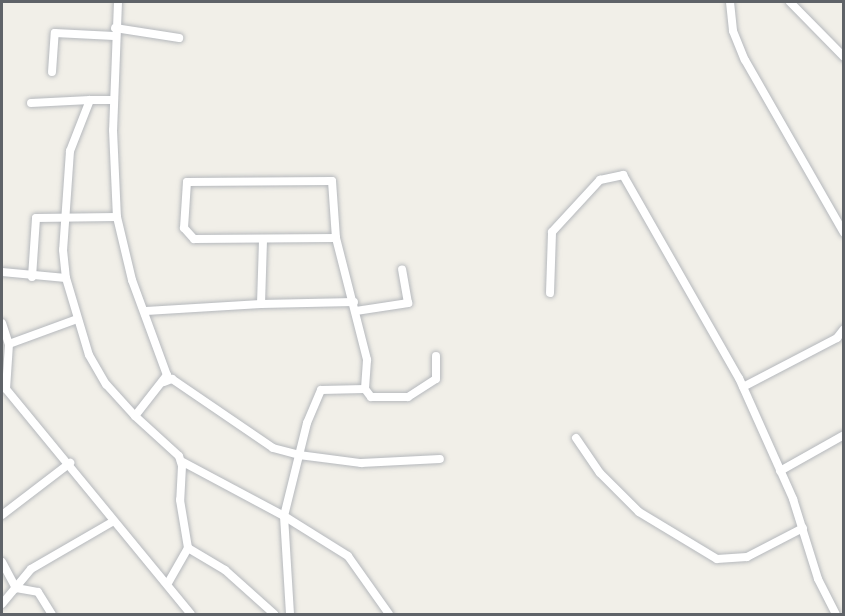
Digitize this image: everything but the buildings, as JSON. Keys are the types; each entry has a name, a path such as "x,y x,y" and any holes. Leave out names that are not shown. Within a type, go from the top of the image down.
{"street":[{"path":"118,2 114,32 113,100 117,217 132,280 146,310 164,363 164,382"},
{"path":"730,2 733,31 745,60 843,233"},
{"path":"790,2 843,57"},
{"path":"52,72 55,33 114,32 179,38"},
{"path":"90,100 70,151 65,219 66,278 77,319 96,368 135,416 181,461 284,516 348,556 389,615"},
{"path":"31,103 113,100"},
{"path":"550,293 552,232 600,180 623,175 743,387 780,471 819,579 836,615"},
{"path":"336,238 263,241 190,237 184,220 187,182 332,180 336,238 367,360 365,389 367,396 378,398 423,391 436,379 436,356"},
{"path":"32,278 36,218 117,217"},
{"path":"261,304 263,241"},
{"path":"356,311 408,303 402,270"},
{"path":"2,272 32,278 66,278"},
{"path":"146,310 354,302"},
{"path":"9,344 77,319"},
{"path":"2,324 9,344 4,389 70,463 112,522 168,583 191,615"},
{"path":"743,387 837,338 843,329"},
{"path":"135,416 164,382 172,379 273,448 299,455 361,463 440,459"},
{"path":"290,615 284,516 299,455 321,390 365,389"},
{"path":"780,471 843,435"},
{"path":"576,438 600,473 639,512 717,559 747,557 802,528"},
{"path":"168,583 188,548 180,500 181,461"},
{"path":"2,515 70,463"},
{"path":"2,604 54,553 112,522"},
{"path":"188,548 225,570 274,615"},
{"path":"2,562 16,588"},
{"path":"16,588 38,592 52,615"}]}
